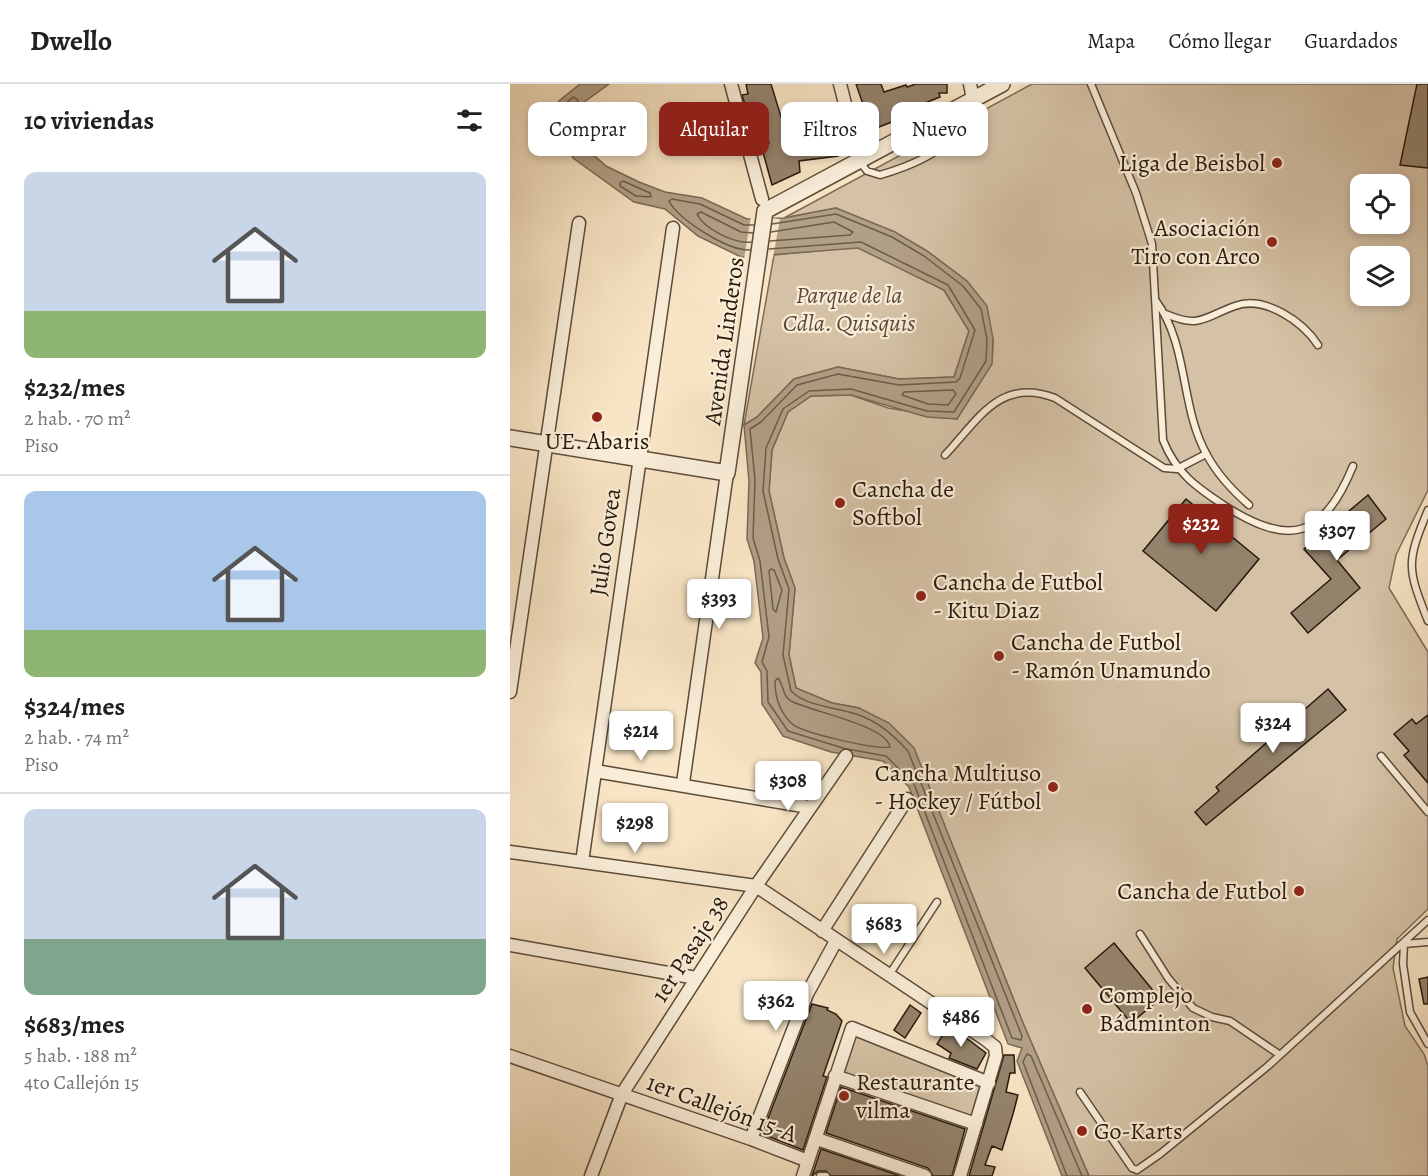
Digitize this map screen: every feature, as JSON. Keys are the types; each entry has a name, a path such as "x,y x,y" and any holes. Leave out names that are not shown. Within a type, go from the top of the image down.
{"street":[{"path":"731,84 762,199"},
{"path":"840,84 859,159 891,142"},
{"path":"970,84 974,99"},
{"path":"968,102 1002,84"},
{"name":"Avenida Linderos","path":"727,473 768,207 859,159"},
{"path":"510,692 513,659 579,224"},
{"name":"Julio Govea","path":"582,862 638,459 673,228"},
{"path":"510,438 727,473 683,783"},
{"name":"1er Pasaje 38","path":"591,1176 622,1094 756,886 846,756"},
{"path":"595,771 683,783 809,807"},
{"path":"822,932 907,799"},
{"path":"510,852 756,886 995,1047 996,1056 989,1083 960,1176"},
{"path":"751,1139 803,1005 836,941"},
{"path":"510,945 696,978"},
{"path":"803,1176 852,1028 989,1083"},
{"name":"1er Callejón 15-A","path":"510,1056 751,1139 808,1161"},
{"path":"835,1076 976,1124"},
{"path":"817,1139 925,1176"}],"lane":[{"path":"1091,84 1136,193 1149,234 1156,301 1162,440 1177,469 1212,497 1258,526 1288,532 1321,518 1335,504 1353,466"},
{"path":"859,159 867,171 880,175 929,156"},
{"path":"1156,301 1165,313 1206,454 1227,483 1249,505"},
{"path":"1165,313 1192,323 1203,321 1236,305 1262,306 1275,309 1301,325 1318,345"},
{"path":"945,455 999,400 1014,392 1035,390 1055,398 1155,464 1177,469 1206,454"},
{"path":"1428,510 1412,548 1411,579 1428,621"},
{"path":"1382,756 1428,812"},
{"path":"889,975 937,902"},
{"path":"1080,1092 1132,1168 1137,1170 1160,1154 1280,1055 1428,920"},
{"path":"1140,934 1168,978 1193,1008 1212,1017 1230,1021 1280,1055"},
{"path":"1404,944 1409,946 1428,942"},
{"path":"1404,944 1403,964 1410,1012 1428,1044"},
{"path":"820,1176 826,1176"}],"green space":[{"path":"1032,84 1428,84 1428,490 1396,555 1389,588 1428,652 1428,909 1397,939 1393,968 1405,1026 1424,1054 1428,1066 1428,1176 1089,1176 1023,1023 928,784 859,708 832,703 796,688 789,655 795,588 784,558 769,491 772,450 788,412 811,396 851,395 888,408 957,419 992,363 993,339 967,281 927,251 894,232 836,208 784,218 899,156 988,156 988,108"},
{"name":"Parque de la Cdla. Quisquis","path":"858,247 944,290 969,331 954,377 899,379 838,367 794,379 757,417 744,425 774,255"},
{"path":"852,1028 989,1083 976,1124 835,1076"}],"water":[{"path":"580,84 609,84 584,102 559,101"},
{"path":"572,156 595,156 606,166 639,182 665,192 702,198 747,219 784,218 836,208 895,232 927,251 967,281 987,306 993,339 992,364 957,419 927,417 851,395 811,396 788,412 772,450 769,491 784,558 795,588 789,655 796,688 832,703 859,708 889,723 914,748 1023,1023 1089,1176 1062,1176 1017,1061 1022,1048 1008,1044 909,787 883,761 831,752 783,736 762,704 761,672 755,663 763,638 754,561 747,539 749,481 744,425 757,417 794,379 838,367 899,379 954,377 969,331 944,290 858,248 741,257 698,236 665,209 634,202"}],"pier":[{"path":"751,216 780,219 773,258 744,259"}],"building":[{"path":"746,84 771,84 781,117 781,156 838,156 799,161 800,172 772,185 764,156 769,156 769,102 744,102 742,95 748,94"},
{"path":"856,84 881,84 884,92 906,85 907,87 916,84 947,84 947,93 939,93 940,97 928,102 891,102 891,122 879,127 879,102 862,102"},
{"path":"1417,84 1428,84 1428,168 1400,165"},
{"path":"1368,495 1386,519 1337,560 1360,588 1308,633 1291,613 1331,579 1304,549"},
{"path":"1186,499 1259,559 1216,611 1143,551"},
{"path":"1328,689 1346,710 1206,825 1195,812 1219,791 1216,787"},
{"path":"1428,715 1428,783 1404,755 1409,751 1394,734 1412,719 1416,724"},
{"path":"1114,943 1160,999 1131,1023 1085,968"},
{"path":"1428,977 1428,1004 1424,1004 1419,979"},
{"path":"812,1004 828,1008 827,1010 836,1014 842,1021 823,1076 827,1077 803,1150 762,1134"},
{"path":"910,1005 921,1013 905,1038 894,1030"},
{"path":"949,1025 986,1053 977,1069 949,1058 951,1053 937,1044"},
{"path":"1004,1055 1014,1055 1015,1073 1010,1073 1006,1092 1018,1095 1013,1114 1002,1150 992,1146 985,1165 995,1167 992,1176 969,1176"},
{"path":"841,1087 965,1129 952,1176 933,1176 928,1168 826,1133"},
{"path":"821,1149 900,1176 831,1176 826,1171 818,1171 812,1176"}],"place":[{"name":"Liga de Beisbol","path":"1277,163"},
{"name":"Asociación Tiro con Arco","path":"1272,242"},
{"name":"UE. Abaris","path":"597,417"},
{"name":"Cancha de Softbol","path":"840,503"},
{"name":"Cancha de Futbol - Kitu Diaz","path":"921,596"},
{"name":"Cancha de Futbol - Ramón Unamundo","path":"999,656"},
{"name":"Cancha Multiuso - Hockey / Fútbol","path":"1053,787"},
{"name":"Cancha de Futbol","path":"1299,891"},
{"name":"Complejo Bádminton","path":"1087,1009"},
{"name":"Restaurante vilma","path":"844,1096"},
{"name":"Go-Karts","path":"1082,1131"}]}
